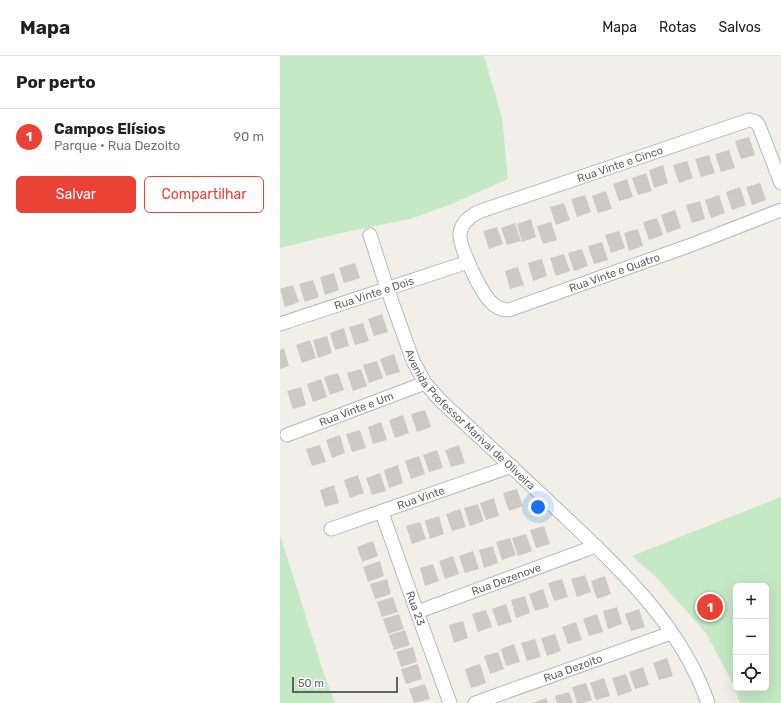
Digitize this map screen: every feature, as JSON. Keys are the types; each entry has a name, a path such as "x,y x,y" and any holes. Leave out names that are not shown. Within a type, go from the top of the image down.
{"street":[{"name":"Rua Vinte e Cinco","path":"468,262 461,243 460,233 466,220 473,215 746,121 754,121 759,126 781,183"},
{"name":"Rua Vinte e Quatro","path":"468,262 482,291 490,302 497,307 509,310 691,245 781,210"},
{"name":"Avenida Professor Marival de Oliveira","path":"370,235 413,361 425,383 442,401 596,546 639,590 655,609 690,661 703,687 708,703"},
{"name":"Rua Vinte e Dois","path":"280,324 468,262"},
{"name":"Rua Vinte e Um","path":"287,435 425,383"},
{"name":"Rua Vinte","path":"331,530 512,466"},
{"name":"Rua 23","path":"382,512 416,612 450,703"},
{"name":"Rua Dezenove","path":"416,612 596,546"},
{"name":"Rua Dezoito","path":"475,703 671,633"}],"green space":[{"path":"280,56 484,56 502,118 508,179 449,205 410,219 350,231 280,248"},
{"path":"781,497 781,703 740,703 735,691 769,691 769,583 733,583 733,686 706,633 656,577 632,556"},
{"path":"280,535 324,674 335,703 280,703"}],"building":[{"path":"749,137 755,155 741,159 735,141"},
{"path":"729,150 735,168 721,172 715,154"},
{"path":"709,155 715,173 701,177 695,159"},
{"path":"687,161 693,178 679,183 673,165"},
{"path":"663,165 668,183 654,188 649,170"},
{"path":"646,173 652,191 638,195 632,178"},
{"path":"627,179 633,197 619,201 613,184"},
{"path":"760,183 766,200 752,205 746,187"},
{"path":"740,187 746,205 732,210 726,192"},
{"path":"606,191 612,209 598,213 592,196"},
{"path":"585,195 591,212 577,217 571,199"},
{"path":"719,195 725,213 711,218 705,200"},
{"path":"700,201 705,219 692,223 686,205"},
{"path":"564,203 570,220 556,225 550,207"},
{"path":"675,210 681,228 667,233 661,215"},
{"path":"657,218 663,235 649,240 643,222"},
{"path":"531,219 536,237 522,242 517,224"},
{"path":"551,222 557,240 543,244 537,226"},
{"path":"515,223 521,241 507,245 501,228"},
{"path":"497,227 503,244 489,249 483,231"},
{"path":"638,229 643,246 629,251 624,233"},
{"path":"619,231 625,248 611,253 605,235"},
{"path":"602,242 608,260 594,264 588,246"},
{"path":"582,249 588,266 574,271 568,253"},
{"path":"564,254 570,271 556,276 550,258"},
{"path":"542,259 547,276 533,281 528,263"},
{"path":"355,263 360,278 344,283 339,268"},
{"path":"518,267 524,285 510,289 505,271"},
{"path":"334,273 339,290 325,295 320,277"},
{"path":"313,280 319,297 305,302 299,284"},
{"path":"293,285 299,302 285,307 280,289"},
{"path":"382,314 388,332 374,336 368,319"},
{"path":"363,323 369,341 355,345 349,327"},
{"path":"344,328 349,346 335,350 330,333"},
{"path":"327,336 332,353 318,358 313,340"},
{"path":"310,340 316,358 302,363 296,345"},
{"path":"284,348 289,366 280,369 280,350"},
{"path":"394,354 400,372 386,376 380,359"},
{"path":"377,361 383,378 369,383 363,365"},
{"path":"361,369 367,386 353,391 347,373"},
{"path":"338,373 344,390 330,395 324,377"},
{"path":"321,379 327,397 313,402 307,384"},
{"path":"301,387 306,405 293,409 287,391"},
{"path":"425,410 431,427 417,432 411,414"},
{"path":"403,415 409,433 395,438 389,420"},
{"path":"381,422 387,440 373,444 368,427"},
{"path":"360,430 366,448 352,452 346,434"},
{"path":"340,435 345,453 332,458 326,440"},
{"path":"320,445 326,462 312,466 306,449"},
{"path":"459,445 465,463 451,467 445,450"},
{"path":"437,450 443,468 429,472 423,455"},
{"path":"419,456 425,474 411,479 405,461"},
{"path":"398,465 403,483 389,488 384,470"},
{"path":"380,473 386,491 372,495 366,478"},
{"path":"358,475 364,493 350,498 344,480"},
{"path":"334,485 339,503 325,507 320,490"},
{"path":"517,489 523,506 509,511 503,493"},
{"path":"494,498 499,516 486,520 480,503"},
{"path":"478,504 484,521 470,526 464,508"},
{"path":"460,509 466,527 452,531 446,514"},
{"path":"439,516 444,534 430,539 425,521"},
{"path":"420,522 426,539 412,544 406,526"},
{"path":"544,526 550,544 536,548 530,530"},
{"path":"526,534 532,551 518,556 512,538"},
{"path":"510,538 516,555 502,560 496,542"},
{"path":"373,541 378,556 362,562 357,547"},
{"path":"493,546 498,563 484,568 479,550"},
{"path":"473,551 479,569 465,573 459,556"},
{"path":"453,556 459,574 445,579 439,561"},
{"path":"380,561 384,576 368,582 363,567"},
{"path":"433,564 439,581 425,586 420,568"},
{"path":"585,575 591,592 577,597 571,579"},
{"path":"605,576 611,594 597,599 591,581"},
{"path":"387,579 391,594 375,599 370,584"},
{"path":"562,579 568,597 554,601 548,583"},
{"path":"543,589 549,607 535,611 529,594"},
{"path":"525,596 530,613 516,618 511,600"},
{"path":"393,597 398,612 382,617 377,602"},
{"path":"506,604 512,622 498,626 492,609"},
{"path":"617,607 622,624 608,629 603,611"},
{"path":"639,609 645,627 631,631 625,614"},
{"path":"486,610 492,627 478,632 472,614"},
{"path":"399,614 404,629 388,634 383,619"},
{"path":"597,614 603,632 589,636 583,619"},
{"path":"463,621 468,638 454,643 449,625"},
{"path":"576,622 582,640 568,644 562,627"},
{"path":"405,630 410,645 394,650 389,635"},
{"path":"555,634 561,651 547,656 541,638"},
{"path":"535,639 541,657 527,661 521,643"},
{"path":"514,644 520,662 506,666 501,649"},
{"path":"413,647 417,662 401,667 396,652"},
{"path":"498,652 504,669 490,674 484,656"},
{"path":"667,658 673,676 659,680 653,663"},
{"path":"418,664 422,679 406,684 401,669"},
{"path":"480,664 486,683 471,688 465,669"},
{"path":"643,667 649,685 635,689 629,672"},
{"path":"626,674 632,691 618,696 612,678"},
{"path":"604,678 610,696 596,700 590,683"},
{"path":"586,683 592,700 577,703 572,687"},
{"path":"425,684 430,699 414,703 409,689"},
{"path":"569,692 573,703 557,703 555,696"},
{"path":"546,698 548,703 532,703"}],"place":[{"name":"Campos Elísios","path":"710,607"}]}
